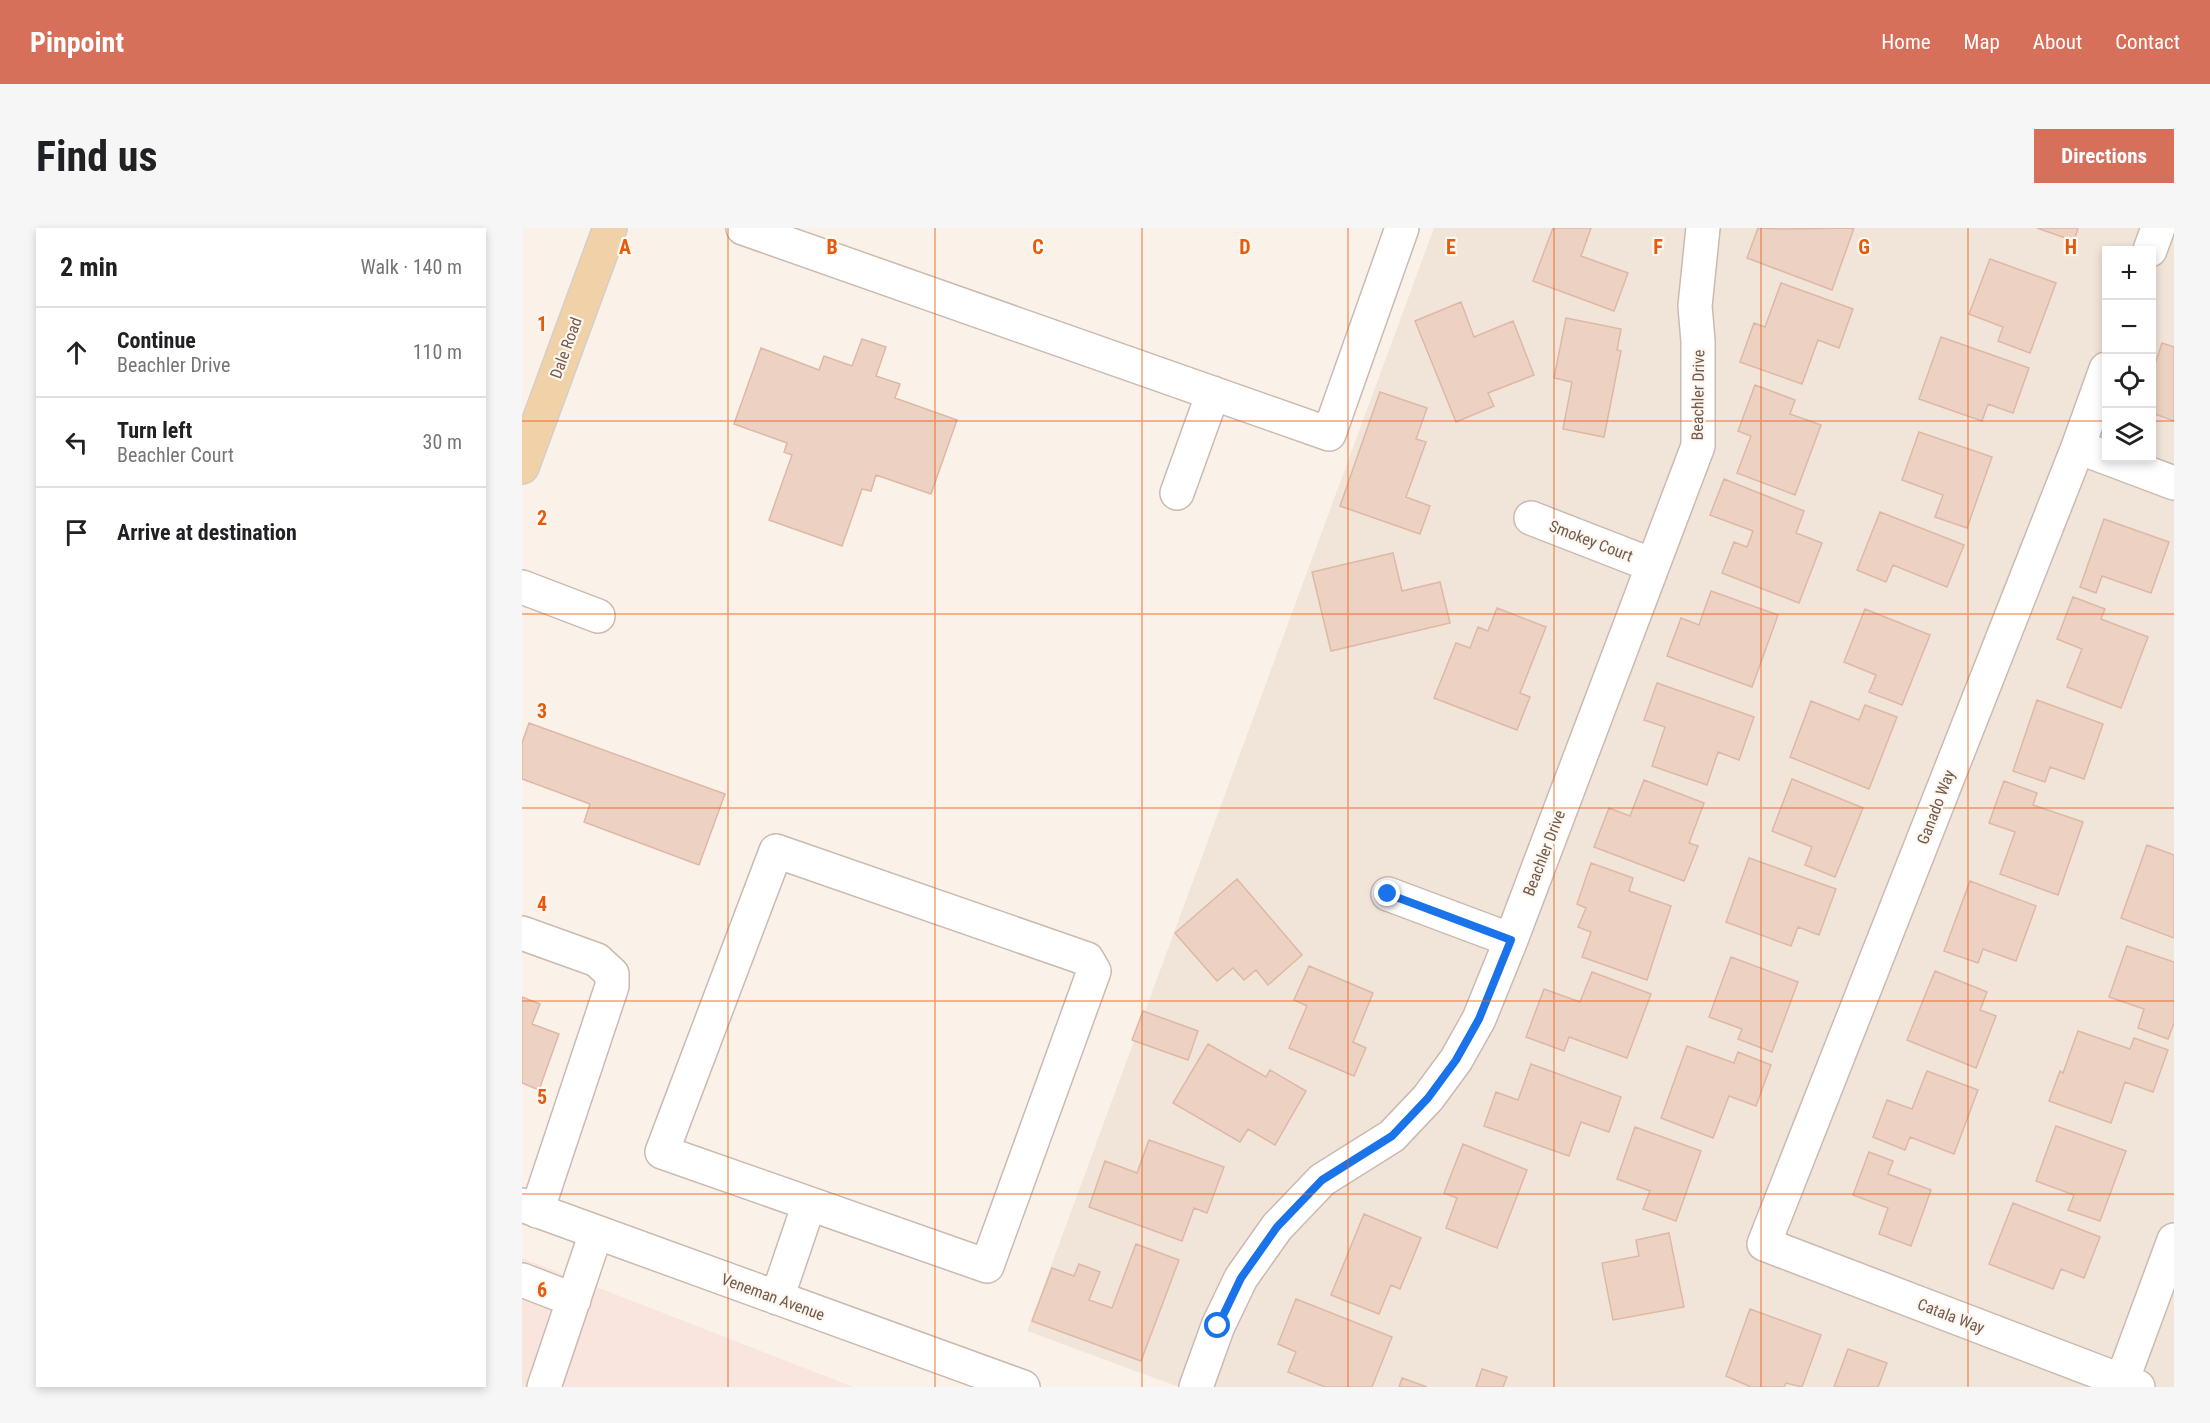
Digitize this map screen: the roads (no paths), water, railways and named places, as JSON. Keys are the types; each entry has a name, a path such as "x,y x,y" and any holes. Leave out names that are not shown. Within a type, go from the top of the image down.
{"main road":[{"name":"Dale Road","path":"524,456 610,228"}],"street":[{"path":"743,228 1329,434 1402,228"},
{"name":"Beachler Drive","path":"1196,1387 1218,1326 1241,1278 1277,1227 1322,1180 1392,1136 1428,1098 1456,1060 1479,1019 1698,446 1698,341 1695,306 1703,228"},
{"path":"2151,246 2158,228"},
{"name":"Ganado Way","path":"1764,1244 2078,447 2102,380"},
{"path":"1177,493 1213,393"},
{"path":"2078,447 2174,483"},
{"name":"Smokey Court","path":"1531,518 1652,564"},
{"path":"522,587 598,616"},
{"path":"776,851 1087,959 1094,971 987,1266 809,1204 662,1152 776,851"},
{"path":"1388,894 1511,940"},
{"path":"522,933 597,960 612,974 612,986 530,1208"},
{"path":"777,1298 809,1204"},
{"name":"Veneman Avenue","path":"530,1208 777,1298 963,1376 1023,1387"},
{"path":"544,1387 596,1233"},
{"path":"2130,1384 2174,1240"},
{"name":"Catala Way","path":"1764,1244 2130,1384"},
{"path":"522,1280 574,1300"}]}
